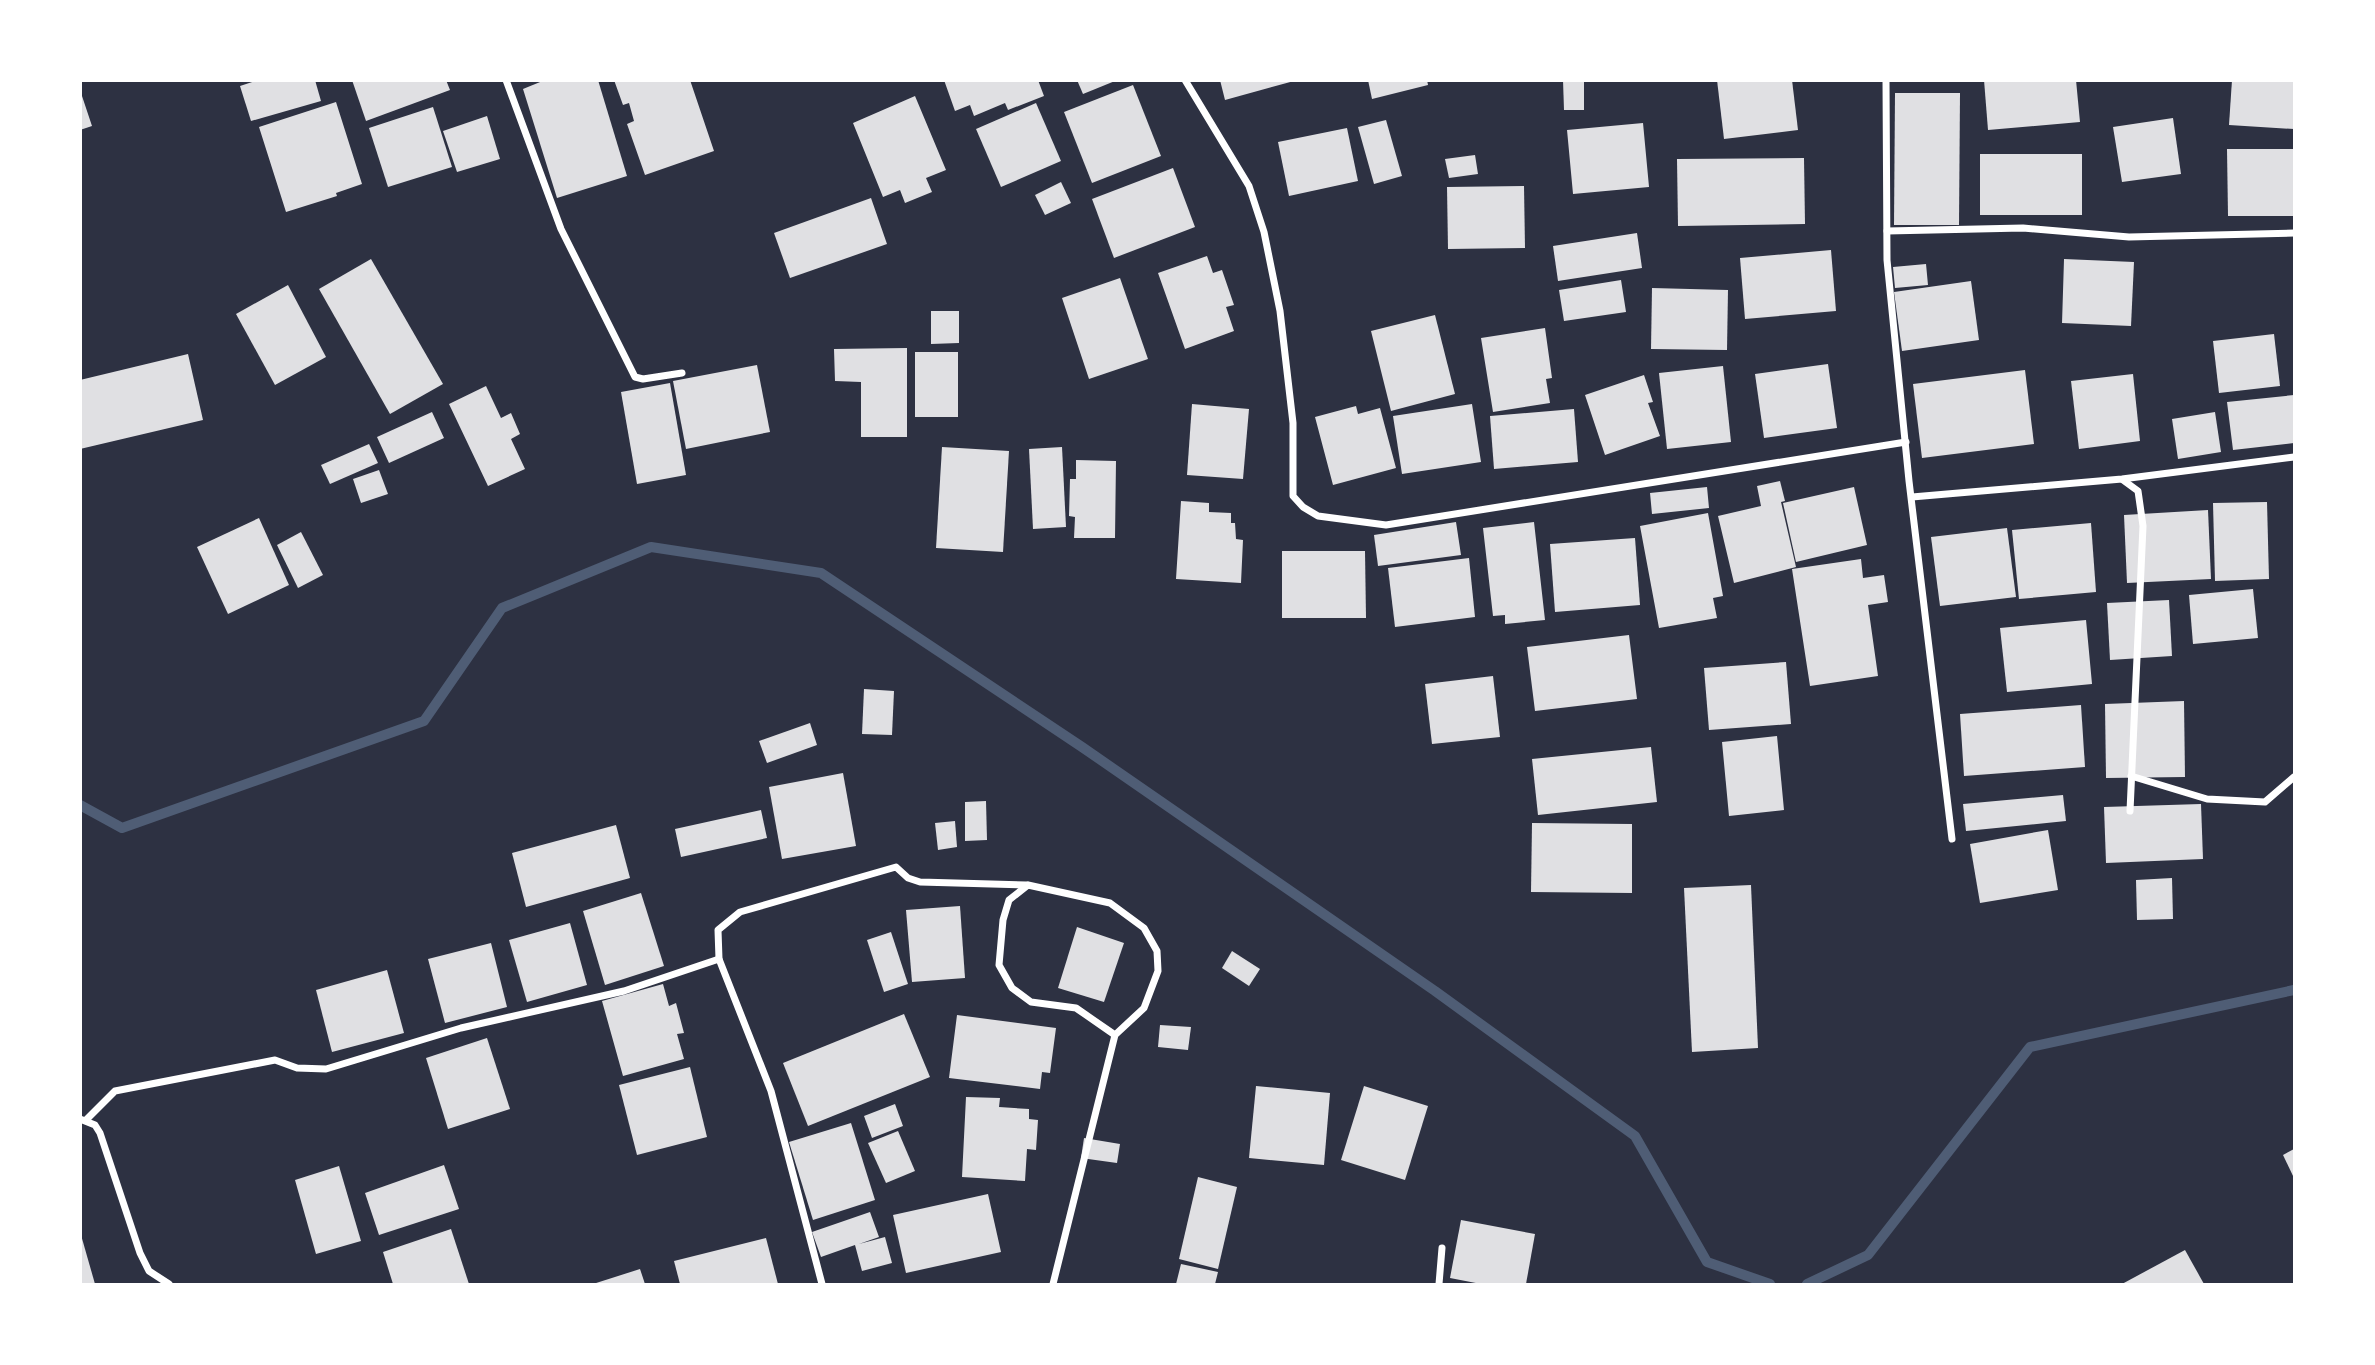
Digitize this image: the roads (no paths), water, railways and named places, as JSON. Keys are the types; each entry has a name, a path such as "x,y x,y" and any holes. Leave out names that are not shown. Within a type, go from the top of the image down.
{"street":[{"path":"506,80 561,229 635,377 643,379 682,373"},
{"path":"1185,80 1249,186 1264,232 1280,311 1293,424 1293,496 1303,507 1318,516 1386,525 1906,442"},
{"path":"1886,80 1887,260 1952,839"},
{"path":"1887,231 2022,228 2129,237 2294,233"},
{"path":"1912,497 2122,479 2294,457"},
{"path":"2122,479 2138,491 2143,526 2130,811"},
{"path":"2131,776 2207,799 2265,802 2294,777"},
{"path":"822,1284 771,1091 719,959 718,930 740,912 896,867 908,878 920,882 1028,885 1110,903 1144,928 1157,951 1158,971 1144,1008 1115,1035 1053,1284"},
{"path":"1028,885 1009,900 1003,920 999,965 1005,976 1012,988 1031,1002 1076,1008 1115,1035"},
{"path":"169,1284 149,1271 140,1253 100,1133 95,1125 83,1120 115,1091 275,1060 297,1068 326,1069 461,1028 624,992 719,959"},
{"path":"1439,1284 1442,1248"}],"waterway":[{"path":"80,805 122,828 424,721 502,608 651,547 821,573 1082,747 1435,991 1635,1136 1707,1262 1770,1284"},
{"path":"1807,1284 1868,1255 2030,1047 2294,990"}]}
